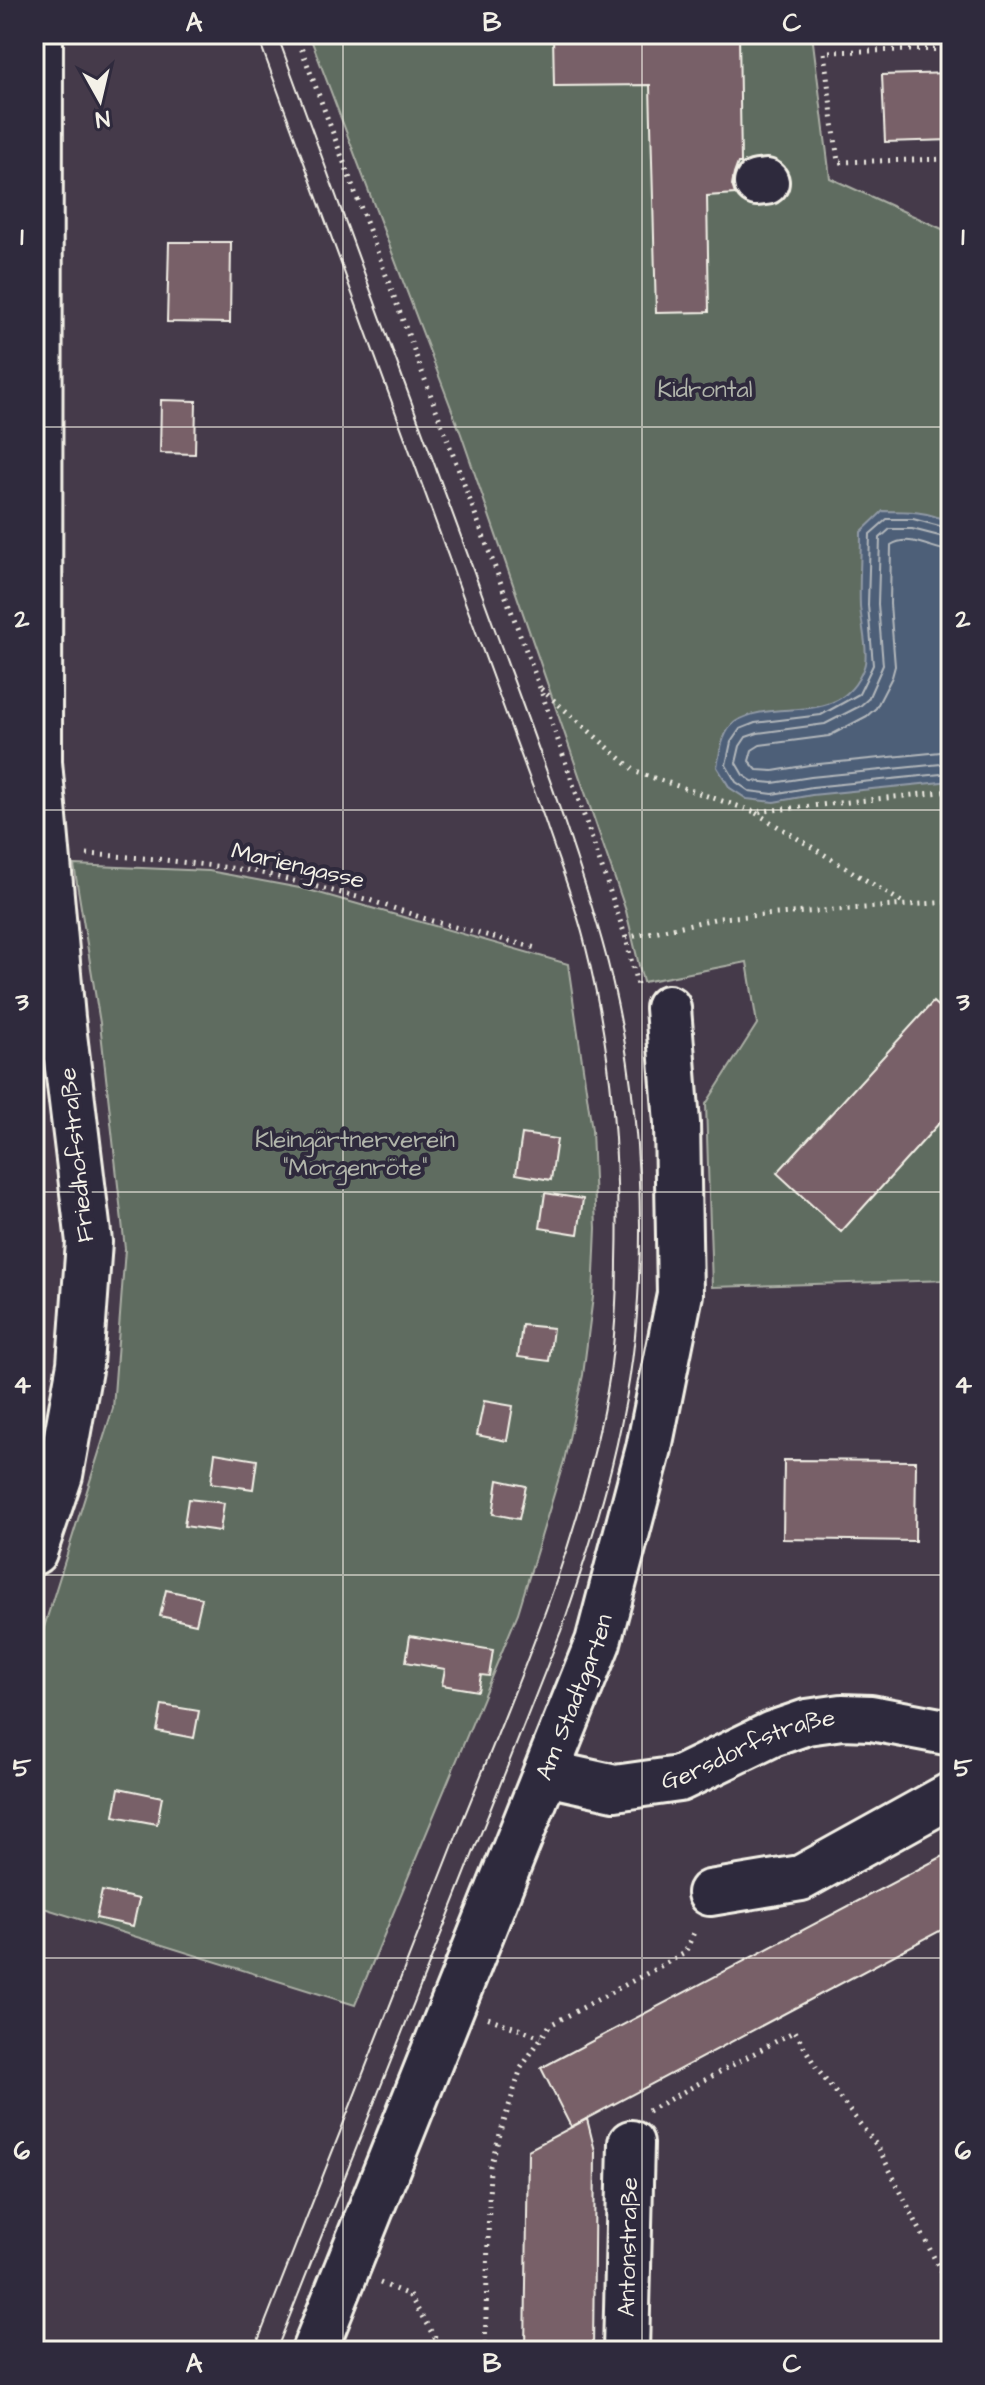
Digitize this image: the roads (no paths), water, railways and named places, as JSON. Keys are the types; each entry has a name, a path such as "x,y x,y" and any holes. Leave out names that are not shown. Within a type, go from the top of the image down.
{"street":[{"name":"Friedhofstraße","path":"34,1552 60,1475 78,1378 89,1242 62,1018 39,762 40,34"},
{"name":"Am Stadtgarten","path":"314,2351 598,1642 649,1448 680,1294 677,1123 668,1008"},
{"name":"Gersdorfstraße","path":"547,1773 615,1788 679,1779 772,1734 807,1722 842,1717 871,1718 951,1733"},
{"path":"710,1893 801,1878 951,1795"},
{"name":"Antonstraße","path":"626,2351 631,2143"}],"water":[{"path":"883,511 926,514 951,523 951,781 812,795 774,802 747,799 730,788 717,767 722,743 731,726 751,715 824,705 840,699 853,686 864,667 860,597 861,532"}],"tram line":[{"path":"254,2351 526,1663 567,1549 599,1433 610,1373 618,1221 608,1064 595,987 577,915 257,34"},
{"path":"276,2351 561,1631 612,1467 621,1425 635,1341 640,1253 635,1118 622,1028 602,941 540,754 277,34"}],"park label":[{"name":"Kidrontal","path":"705,390"},
{"name":"Kleingärtnerverein \"Morgenröte\"","path":"355,1154"}]}
